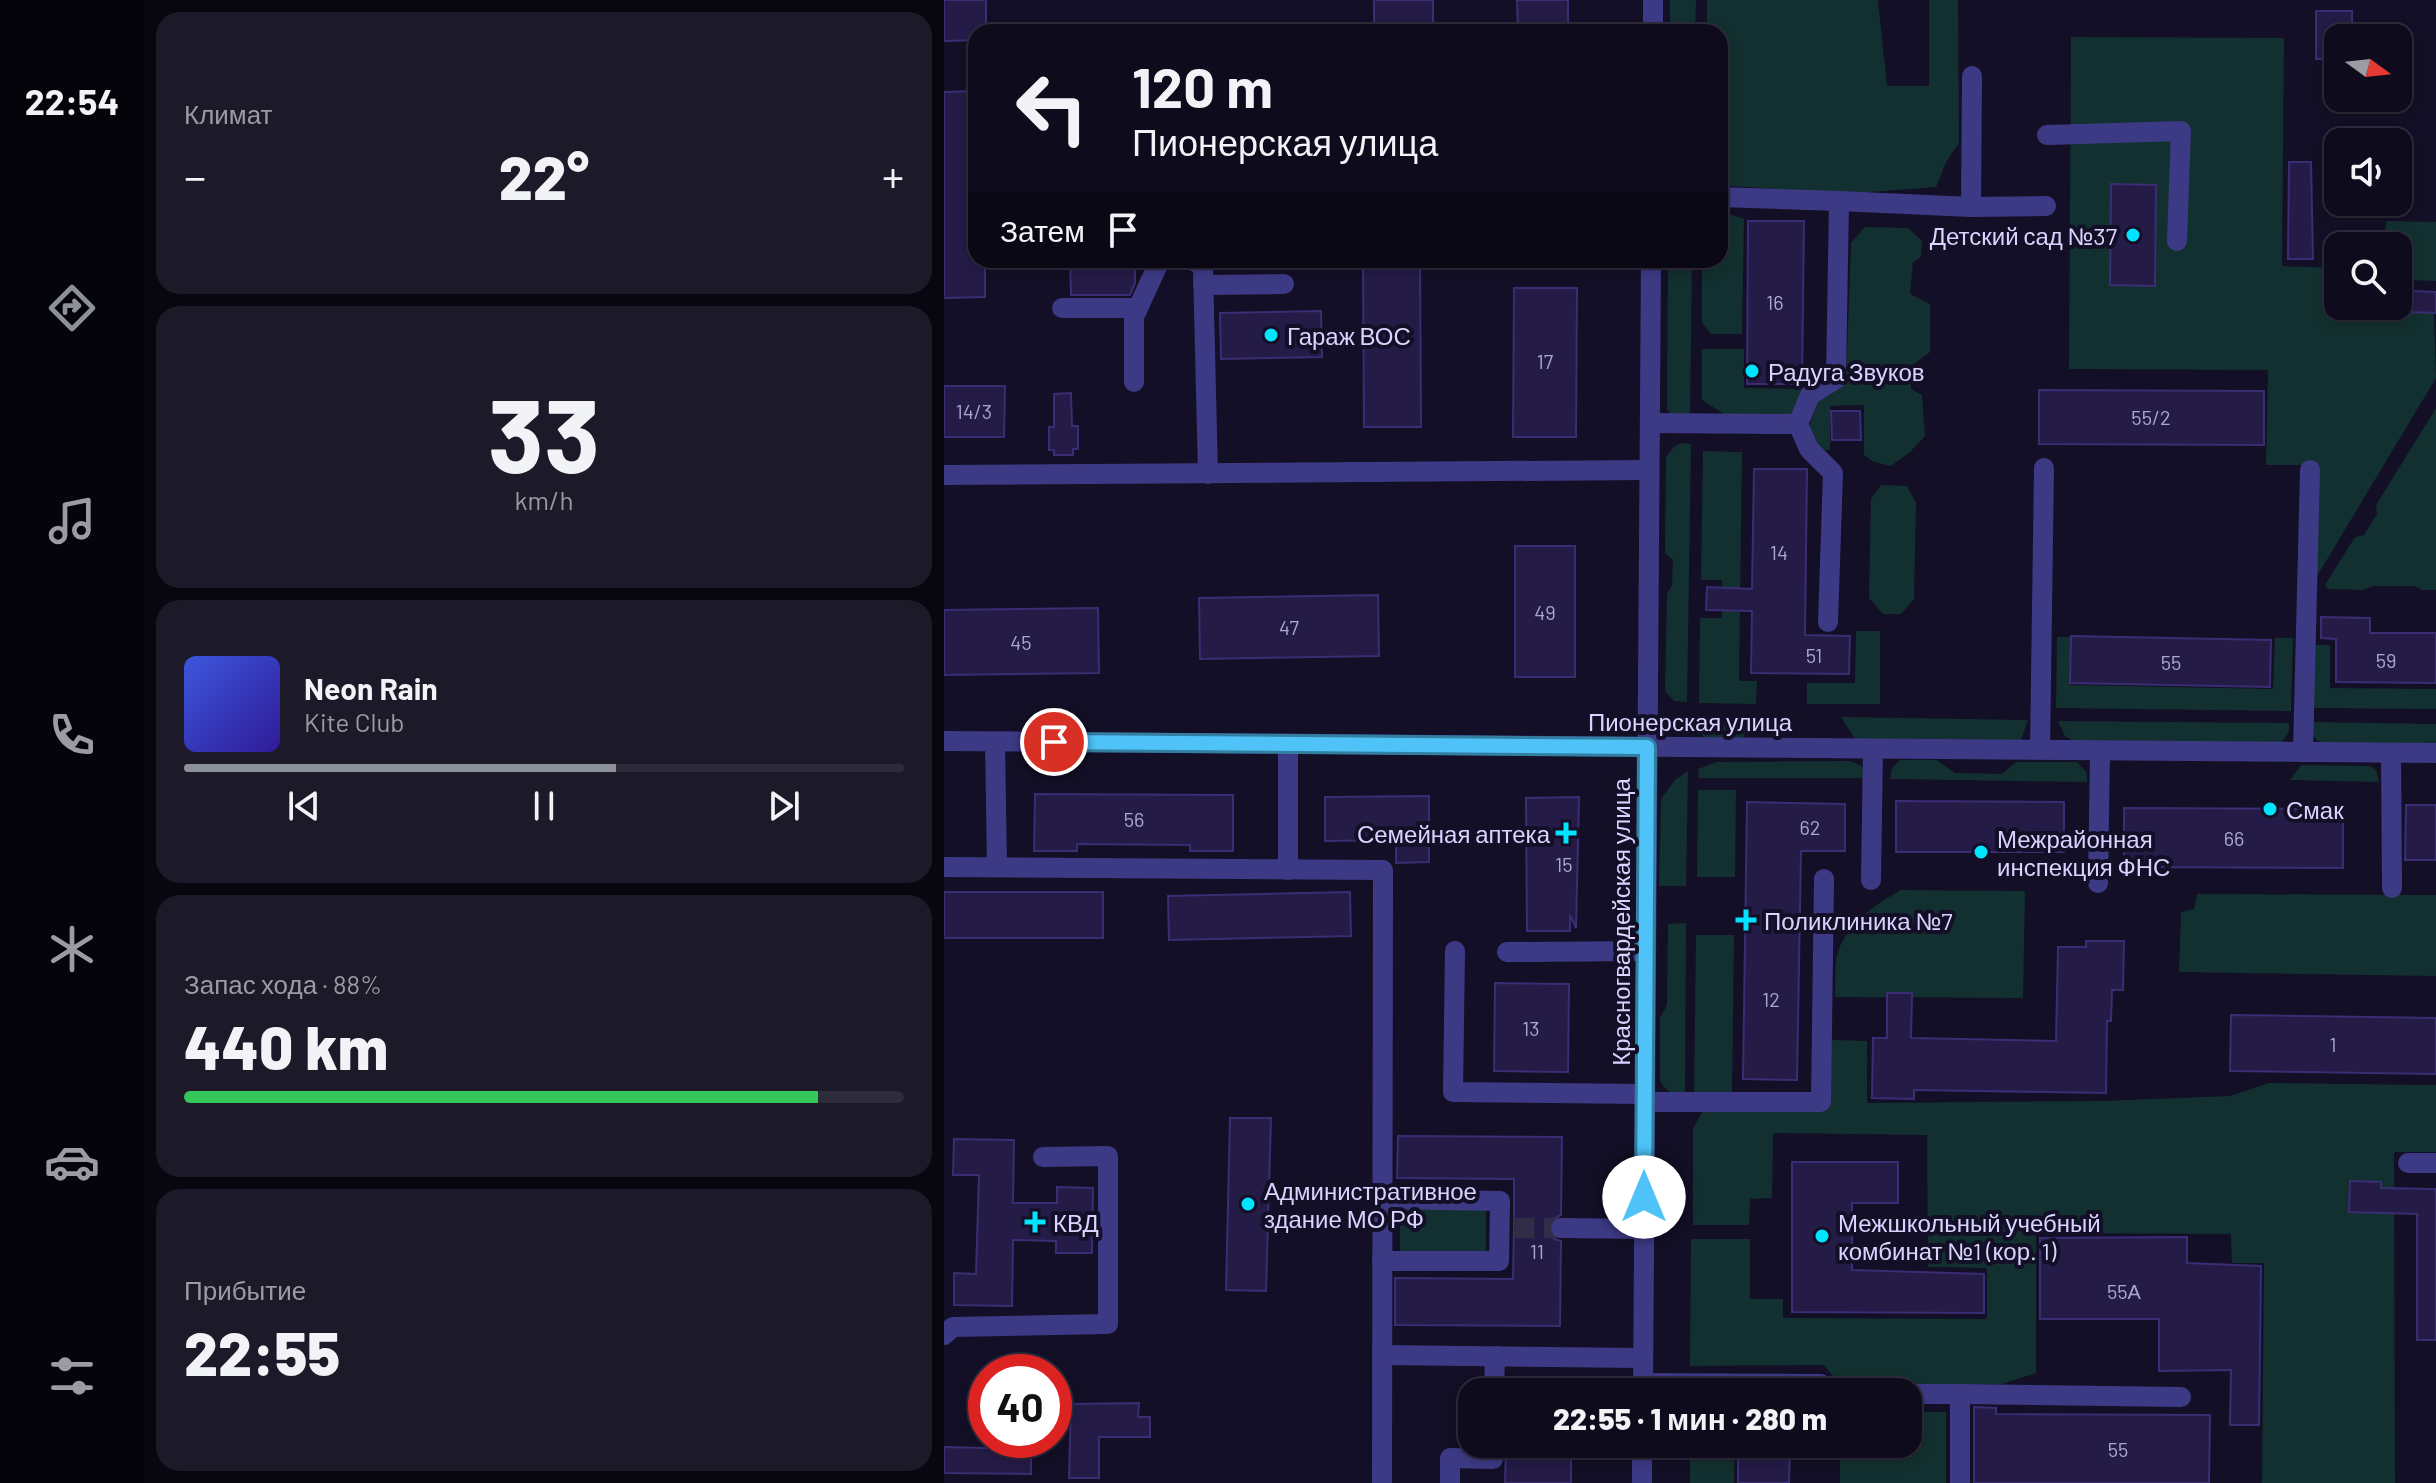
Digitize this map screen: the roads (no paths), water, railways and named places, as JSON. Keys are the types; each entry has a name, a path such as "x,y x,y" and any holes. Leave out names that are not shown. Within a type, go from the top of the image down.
{"street":[{"path":"1653,0 1653,24"},
{"path":"1971,207 1972,76"},
{"path":"2047,135 2181,131 2177,241"},
{"path":"1728,197 1971,207 2046,206"},
{"path":"1828,622 1833,473 1809,449 1798,424 1810,395 1836,379 1839,201"},
{"path":"1134,382 1137,308 1156,268"},
{"path":"1202,268 1208,474"},
{"name":"Красногвардейская улица","path":"1643,1378 1651,268"},
{"path":"1203,285 1284,284"},
{"path":"1062,308 1137,308"},
{"path":"1650,423 1798,424"},
{"path":"2040,750 2044,468"},
{"path":"944,475 1649,470"},
{"path":"2303,752 2310,470"},
{"name":"Пионерская улица","path":"944,741 2436,753"},
{"path":"995,742 997,867"},
{"path":"1288,744 1288,870"},
{"path":"1871,880 1873,749"},
{"path":"2098,883 2100,751"},
{"path":"2391,753 2392,888"},
{"path":"944,867 1383,870 1382,1483"},
{"path":"1455,951 1453,1092 1821,1102 1824,879"},
{"path":"1507,952 1646,951"},
{"path":"944,1335 953,1327 1108,1324 1108,1156 1043,1157"},
{"path":"2408,1163 2436,1163"},
{"path":"1382,1261 1499,1261 1507,1228 1500,1201 1383,1199"},
{"path":"1561,1228 1644,1229"},
{"path":"1383,1355 1643,1358"},
{"path":"1494,1378 1495,1356"},
{"path":"1922,1394 2181,1397"},
{"path":"1960,1394 1960,1483"},
{"path":"1450,1483 1450,1458 1493,1458"},
{"path":"1642,1458 1642,1483"}],"tunnel":[{"path":"1514,1228 1561,1228"}],"place":[{"name":"Детский сад №37","path":"2133,235"},
{"name":"Гараж ВОС","path":"1271,335"},
{"name":"Радуга Звуков","path":"1752,371"},
{"name":"Смак","path":"2270,809"},
{"name":"Семейная аптека","path":"1566,833"},
{"name":"Межрайонная инспекция ФНС","path":"1981,852"},
{"name":"Поликлиника №7","path":"1746,920"},
{"name":"Административное здание МО РФ","path":"1248,1204"},
{"name":"КВД","path":"1035,1222"},
{"name":"Межшкольный учебный комбинат №1 (кор. 1)","path":"1822,1236"}]}
